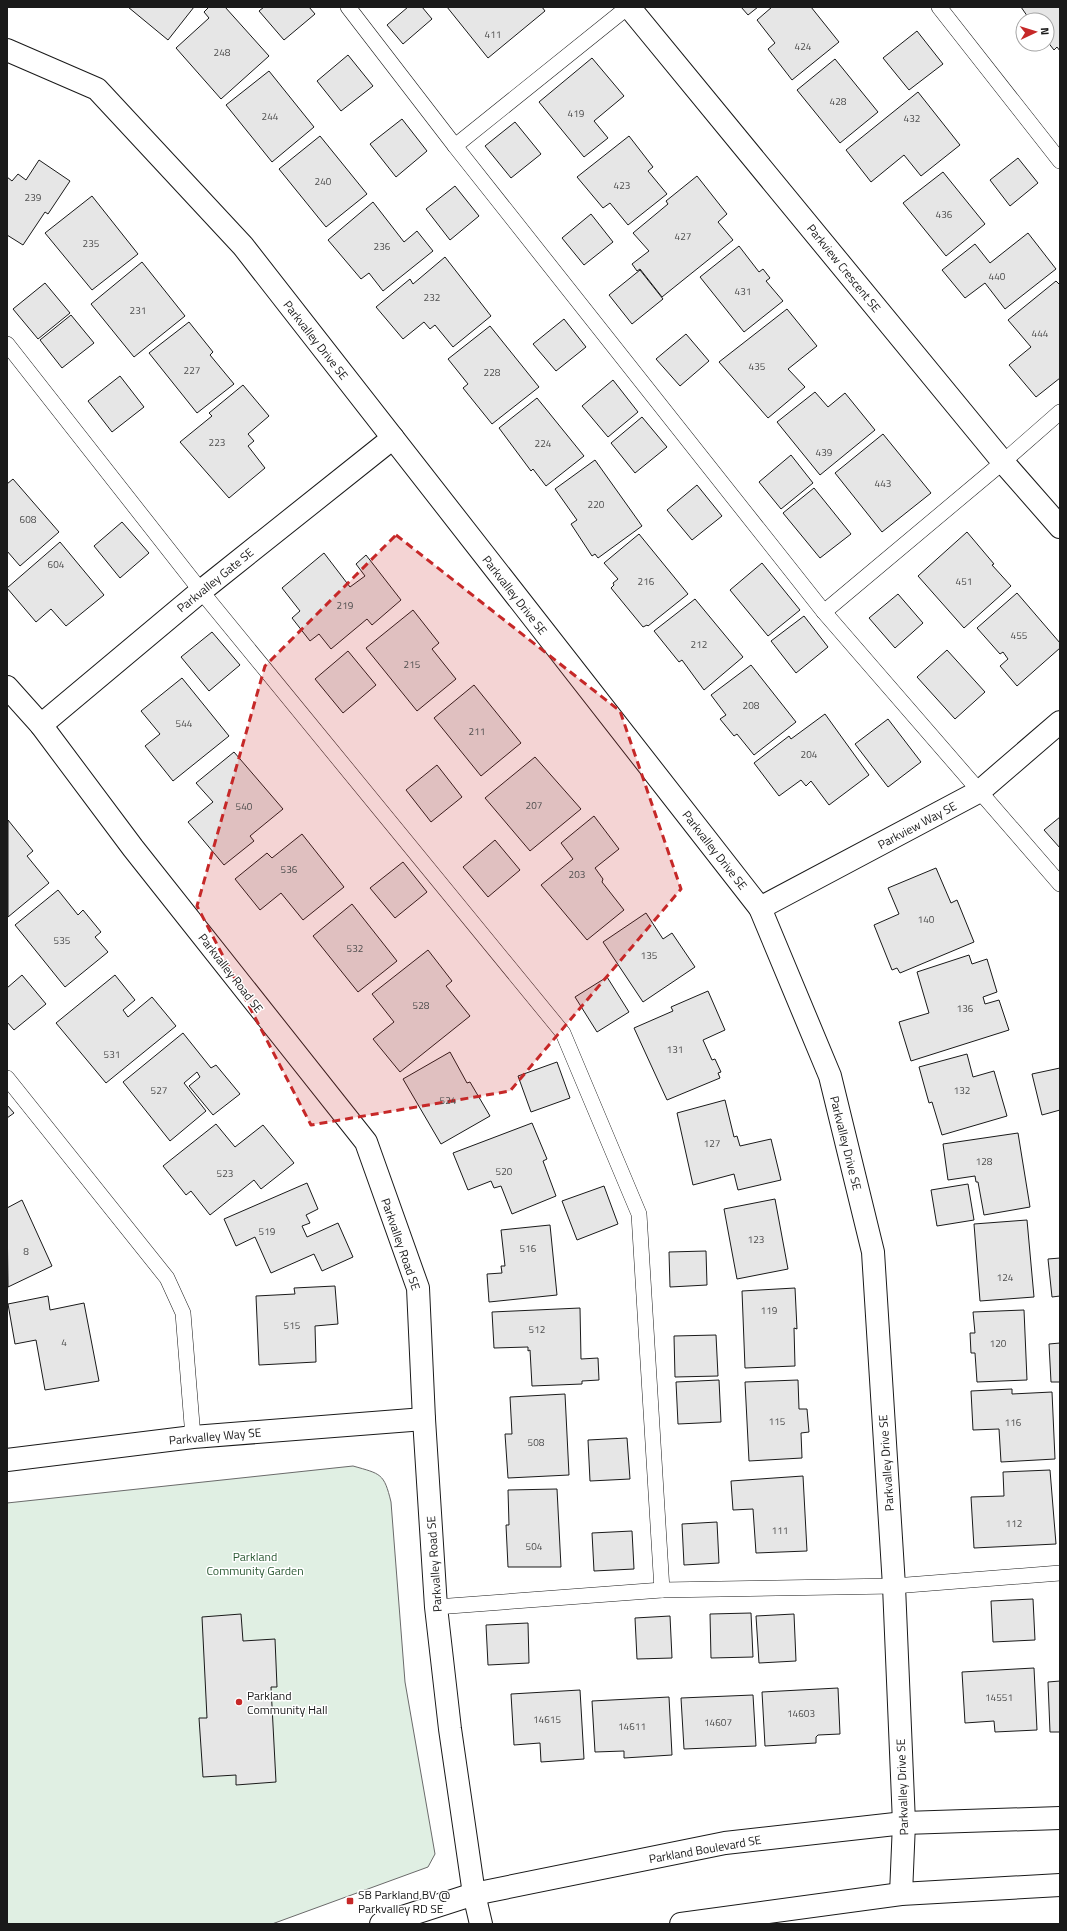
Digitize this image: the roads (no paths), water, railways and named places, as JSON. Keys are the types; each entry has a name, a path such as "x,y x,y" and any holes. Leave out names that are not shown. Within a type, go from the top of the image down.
{"street":[{"name":"Parkview Crescent SE","path":"629,7 1003,462 1060,527"},
{"name":"Parkvalley Drive SE","path":"7,50 97,89 243,246 760,908 830,1076 873,1252 894,1586 904,1824 901,1894"},
{"name":"Parkvalley Gate SE","path":"41,725 201,591 393,438"},
{"name":"Parkvalley Road SE","path":"7,687 41,725 132,848 366,1142 418,1288 424,1419 436,1607 444,1681 474,1894 481,1924"},
{"name":"Parkview Way SE","path":"760,908 980,791 1060,722"},
{"name":"Parkvalley Way SE","path":"7,1460 193,1437 424,1419"},
{"name":"Parkland Boulevard SE","path":"381,1924 474,1894 725,1843 904,1824 1060,1818"},
{"path":"681,1924 901,1894 1060,1885"}],"lane":[{"path":"348,7 455,146 824,612 1060,884"},
{"path":"455,146 629,7"},
{"path":"939,7 1060,161"},
{"path":"7,344 201,591 563,1033 639,1214 662,1590"},
{"path":"824,612 1003,462 1060,412"},
{"path":"7,1078 167,1278 183,1313 193,1437"},
{"path":"436,1607 662,1590 894,1586 1060,1573"}],"place":[{"name":"Parkland Community Hall","path":"239,1702"},
{"name":"SB Parkland BV @ Parkvalley RD SE","path":"350,1901"}],"park label":[{"name":"Parkland Community Garden","path":"255,1563"}]}
